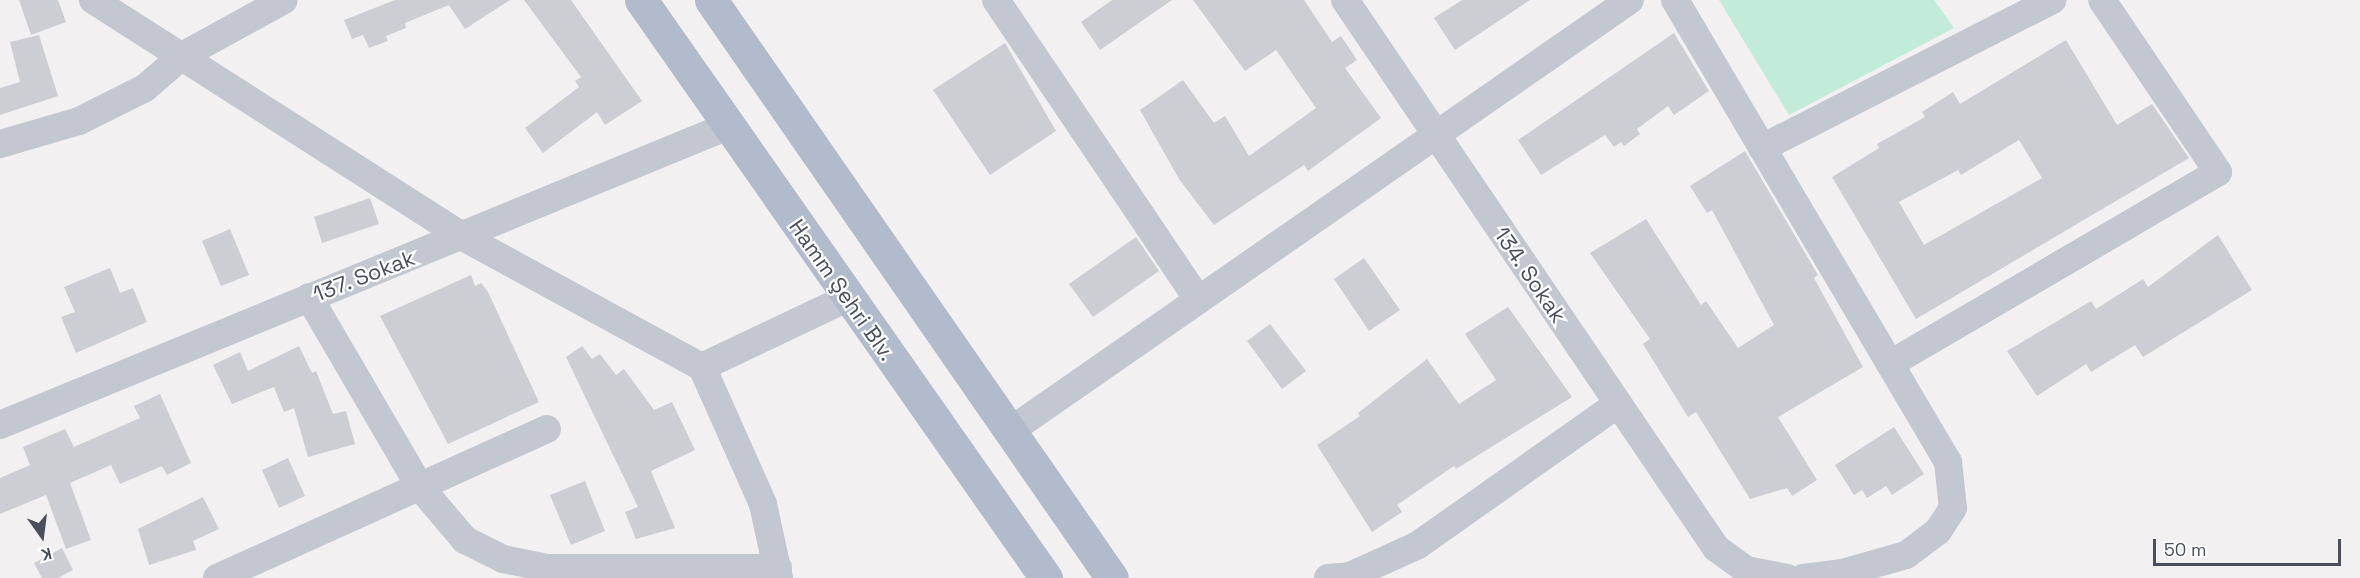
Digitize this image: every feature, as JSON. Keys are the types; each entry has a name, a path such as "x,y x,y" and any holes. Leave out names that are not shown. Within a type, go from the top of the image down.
{"main road":[{"name":"Hamm Şehri Blv.","path":"640,0 1046,578"},
{"path":"711,0 1112,578"}],"street":[{"path":"93,0 465,238 702,367 763,504 779,573 547,568 503,559 465,540 420,487 309,297"},
{"path":"0,144 78,121 145,88 182,56 285,0"},
{"path":"996,0 1198,300"},
{"name":"134. Sokak","path":"1345,0 1716,548 1746,570 1787,578"},
{"path":"1010,431 1630,0"},
{"path":"1675,0 1948,462 1953,508 1938,531 1906,555 1843,573 1803,578"},
{"path":"1762,148 2052,0"},
{"path":"1890,364 2218,172 2102,0"},
{"name":"137. Sokak","path":"0,425 309,297 465,238 728,126"},
{"path":"702,367 848,298"},
{"path":"1328,578 1350,576 1418,545 1618,404"},
{"path":"217,578 547,429"}],"green space":[{"path":"1719,0 1934,0 1954,28 1789,115"}],"building":[{"path":"19,0 58,0 66,22 31,35"},
{"path":"395,0 510,0 465,29 449,5 405,23 406,28 386,36 388,41 369,48 363,35 352,39 344,20"},
{"path":"524,0 571,0 642,101 605,125 597,112 543,153 525,128 579,87 575,81 581,77"},
{"path":"1112,0 1172,0 1100,50 1081,22"},
{"path":"1193,0 1304,0 1332,42 1341,36 1357,60 1345,68 1381,118 1308,171 1304,165 1214,225 1179,179 1140,110 1183,80 1214,123 1225,116 1249,156 1316,108 1276,50 1245,71"},
{"path":"1462,0 1530,0 1455,50 1434,18"},
{"path":"1674,33 1709,91 1674,115 1668,106 1637,129 1640,134 1624,146 1621,142 1614,147 1605,135 1541,175 1518,140"},
{"path":"39,35 58,96 0,115 0,88 20,82 10,42"},
{"path":"2066,40 2117,125 2152,104 2189,158 1916,319 1832,177 1879,148 1877,144 1925,117 1922,112 1953,92 1960,104","holes":["2019,140 2042,178 1924,245 1899,202 1958,170 1961,175"]},
{"path":"1005,43 1056,131 990,175 933,90"},
{"path":"1745,151 1818,275 1814,278 1863,367 1778,417 1817,480 1792,496 1787,488 1750,499 1696,412 1688,417 1643,344 1650,339 1590,253 1646,219 1701,305 1706,301 1738,348 1774,325 1712,210 1707,213 1690,186"},
{"path":"370,198 379,224 322,243 314,217"},
{"path":"230,229 249,275 221,286 202,241"},
{"path":"2218,235 2252,290 2143,357 2135,345 2091,372 2086,364 2037,396 2007,351 2091,301 2096,309 2143,279 2148,287"},
{"path":"1136,237 1159,271 1093,317 1069,284"},
{"path":"1364,258 1400,310 1369,331 1334,279"},
{"path":"110,268 120,293 133,288 147,322 76,353 61,317 75,312 64,287"},
{"path":"471,275 475,286 481,283 488,292 539,402 448,444 380,316"},
{"path":"1508,307 1572,397 1456,469 1454,466 1397,505 1402,512 1372,532 1317,445 1360,416 1358,413 1427,359 1459,404 1496,380 1465,334"},
{"path":"1270,324 1306,371 1282,389 1247,341"},
{"path":"299,346 312,373 316,371 333,414 346,411 355,444 308,457 294,408 284,412 274,387 232,404 213,365 240,352 248,371"},
{"path":"582,346 592,359 600,354 616,375 624,369 654,410 672,402 695,450 651,471 675,528 636,539 625,512 638,507 566,357"},
{"path":"160,394 191,463 167,475 162,466 120,484 111,465 70,483 91,540 66,549 46,495 0,514 0,478 30,465 23,447 65,429 74,447 140,418 134,406"},
{"path":"1894,427 1924,474 1892,495 1886,486 1867,498 1862,490 1854,495 1835,465"},
{"path":"288,458 305,496 279,508 262,470"},
{"path":"585,481 605,531 571,545 550,495"},
{"path":"203,497 219,529 193,541 196,550 149,565 138,529"},
{"path":"62,548 73,570 58,578 42,578 34,563"}]}
